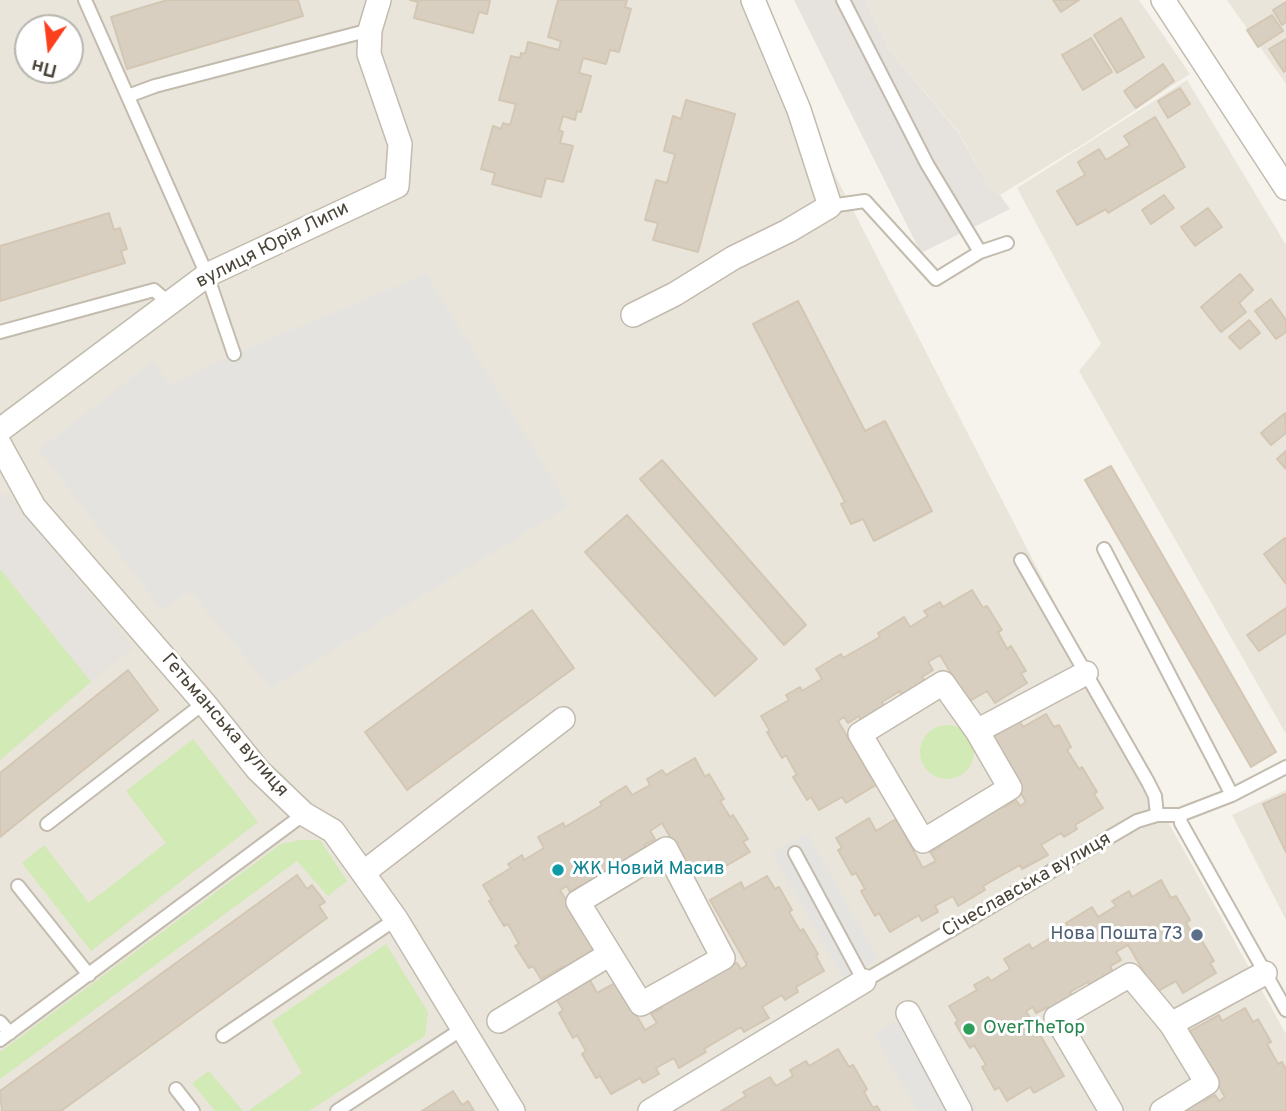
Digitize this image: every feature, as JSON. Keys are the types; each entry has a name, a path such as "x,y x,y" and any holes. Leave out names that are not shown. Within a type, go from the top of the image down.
{"street":[{"name":"вулиця Юрія Липи","path":"0,430 207,275 397,186 400,144 369,54 370,30 379,0"},
{"path":"634,315 830,206 800,110 753,0"},
{"path":"1163,0 1277,155 1286,188"},
{"name":"Гетьманська вулиця","path":"0,445 34,507 204,703 258,771 304,814 333,831 396,919 513,1111"},
{"path":"977,731 1086,673"},
{"path":"943,683 977,731 1010,788 923,841 860,734 943,683"},
{"path":"363,873 563,719"},
{"path":"666,849 723,958 641,1004 610,954 578,902 666,849"},
{"path":"499,1021 610,954"},
{"path":"1171,1024 1265,972"},
{"path":"1111,1111 1056,1018 1130,975 1171,1024 1207,1083 1162,1111"},
{"name":"Січеславська вулиця","path":"650,1111 864,981"},
{"path":"908,1013 960,1111"}],"lane":[{"path":"85,0 207,275 234,355"},
{"path":"843,0 927,164 980,252"},
{"path":"128,96 155,86 370,30"},
{"path":"830,206 865,201 936,279 980,252 1007,243"},
{"path":"0,332 154,290 169,303"},
{"path":"1104,549 1232,795"},
{"path":"1021,560 1148,782 1155,796 1157,815 1180,815 1232,795 1286,767"},
{"path":"47,824 204,703"},
{"path":"0,1022 5,1036 304,814"},
{"name":"Січеславська вулиця","path":"864,981 1137,821 1157,815"},
{"path":"1180,815 1181,823 1286,1010"},
{"path":"795,853 864,981"},
{"path":"18,886 89,975"},
{"path":"223,1036 396,919"},
{"path":"337,1111 462,1029"},
{"path":"176,1089 193,1111"}],"shaded area":[{"path":"0,0 745,0 1162,811 1286,1034 1286,1111 0,1111"},
{"path":"794,0 865,0 890,51 958,132 990,189 1000,195 1010,209 921,253"},
{"path":"865,0 1139,0 1190,74 1000,195 990,189 958,131 890,51"},
{"path":"1227,0 1286,0 1286,84"},
{"path":"1187,80 1286,245 1286,734 1079,371 1101,344 1017,188"},
{"path":"426,274 569,506 271,688 190,591 162,610 39,450 153,361 170,385 234,354"},
{"path":"7,493 134,648 91,682 0,569 0,499"},
{"path":"1286,790 1286,920 1232,815"},
{"path":"807,833 878,959 844,979 772,853"},
{"path":"921,1007 978,1111 917,1111 874,1033"}],"green space":[{"path":"0,569 91,682 0,760"},
{"path":"947,725 966,733 974,752 966,771 947,779 928,771 920,752 928,733"},
{"path":"193,739 258,822 91,951 22,863 44,845 89,903 166,843 126,791"},
{"path":"320,840 347,881 328,896 297,861 0,1079 0,1052 281,844"},
{"path":"386,944 428,1012 425,1036 309,1111 248,1111 302,1073 272,1021"},
{"path":"209,1071 243,1111 215,1111 192,1083"}],"building":[{"path":"167,0 298,0 303,16 127,69 111,17"},
{"path":"410,0 490,0 487,14 479,12 473,33 414,18 418,2"},
{"path":"558,0 627,0 625,7 631,9 619,52 610,50 606,64 583,58 579,73 591,76 581,112 577,111 575,120 563,116 559,130 563,132 560,143 573,146 563,182 546,178 541,197 492,184 495,173 481,169 493,126 501,129 503,123 510,125 516,104 499,100 511,56 520,58 521,53 525,54 528,42 559,50 561,41 548,37"},
{"path":"1053,0 1079,0 1061,12"},
{"path":"1286,2 1286,22 1282,25 1273,10"},
{"path":"1272,15 1283,31 1258,47 1247,30"},
{"path":"1121,18 1144,57 1117,73 1094,35"},
{"path":"1091,38 1112,72 1083,90 1062,55"},
{"path":"1286,39 1286,70 1284,72 1269,49"},
{"path":"1163,64 1174,81 1136,108 1124,91"},
{"path":"1180,88 1190,104 1168,118 1158,101"},
{"path":"686,100 735,114 698,252 653,240 658,223 645,220 656,180 667,183 675,154 664,151 673,116 681,119"},
{"path":"1155,117 1185,167 1108,213 1106,209 1077,225 1057,191 1085,175 1078,162 1099,149 1106,160 1130,145 1124,136"},
{"path":"1164,195 1174,208 1151,224 1142,210"},
{"path":"1208,208 1222,227 1195,246 1181,227"},
{"path":"109,213 114,230 120,228 127,249 121,251 125,263 0,301 0,246"},
{"path":"1240,274 1253,290 1239,303 1246,312 1221,332 1201,307"},
{"path":"1271,299 1286,320 1286,332 1276,339 1255,311"},
{"path":"798,301 865,431 885,421 932,511 874,541 863,519 851,524 841,504 845,502 753,324"},
{"path":"1249,320 1260,333 1240,349 1229,337"},
{"path":"1285,413 1286,433 1271,445 1261,433"},
{"path":"1286,451 1286,469 1277,459"},
{"path":"662,460 806,625 784,645 640,479"},
{"path":"1111,466 1276,752 1251,767 1085,480"},
{"path":"627,515 757,659 715,696 585,552"},
{"path":"1286,539 1286,584 1264,554"},
{"path":"972,590 983,608 987,606 1002,630 998,632 1007,649 1011,646 1026,671 1021,673 1027,683 995,703 987,691 968,702 940,655 928,662 933,670 922,677 925,681 902,695 900,691 882,702 884,706 861,720 859,716 848,723 844,717 838,721 876,785 846,803 842,797 819,810 811,797 807,800 793,777 797,775 786,755 782,758 761,716 789,700 786,695 800,687 802,691 822,679 816,669 841,654 843,658 880,637 878,633 904,617 910,627 928,616 924,611 940,602 943,607"},
{"path":"1286,608 1286,633 1259,651 1247,635"},
{"path":"532,610 574,668 407,790 365,732"},
{"path":"128,670 158,710 0,837 0,773"},
{"path":"1046,714 1054,727 1059,725 1071,747 1067,750 1079,769 1082,767 1103,808 1075,825 1077,829 1064,837 1061,833 1041,845 1048,855 1022,869 1020,865 983,886 985,890 958,906 953,896 935,906 938,912 922,921 919,915 890,932 879,913 875,916 861,891 865,889 856,873 852,875 838,850 842,848 836,838 869,818 876,831 896,819 923,868 936,861 930,852 941,846 939,841 962,828 963,831 1003,804 1005,807 1016,800 1020,806 1026,802 989,738 1019,720 1023,727"},
{"name":"ЖК Новий Масив","path":"695,758 705,777 709,774 724,799 720,801 730,817 733,815 748,839 743,842 750,852 717,871 709,860 690,871 662,823 650,831 655,839 644,845 647,850 624,864 622,860 604,871 606,875 583,888 581,885 570,892 567,886 560,890 598,954 568,972 564,966 541,979 533,966 529,968 515,946 519,944 508,924 504,926 483,885 511,868 508,864 522,855 524,860 544,848 538,837 563,823 565,827 602,805 600,802 626,786 632,795 650,785 647,779 662,770 666,775"},
{"path":"1286,794 1286,852 1263,804"},
{"path":"297,875 307,889 312,885 325,902 319,906 327,918 61,1111 2,1111 0,1091"},
{"path":"767,876 775,889 779,887 792,910 789,912 818,954 816,956 824,971 796,987 798,992 785,1000 782,995 762,1007 769,1018 744,1032 741,1027 679,1068 674,1058 656,1068 659,1074 643,1083 640,1078 611,1094 600,1076 596,1078 582,1054 586,1051 577,1035 573,1038 559,1013 563,1010 557,1000 590,980 597,993 617,982 645,1030 657,1023 651,1014 662,1008 660,1003 682,990 685,993 703,983 701,979 737,963 741,969 747,965 710,900 741,882 744,889"},
{"path":"1161,880 1171,898 1176,896 1190,920 1186,923 1196,939 1199,936 1214,961 1210,963 1216,973 1183,993 1176,981 1156,992 1128,945 1116,952 1121,960 1110,966 1113,972 1070,992 1072,996 1049,1010 1048,1007 1036,1013 1033,1007 1026,1011 1064,1076 1034,1093 1030,1087 1007,1101 999,1087 995,1090 982,1067 986,1065 974,1045 970,1048 955,1023 958,1021 949,1006 977,990 974,985 988,977 991,981 1010,969 1004,959 1029,944 1032,949 1068,927 1066,923 1092,907 1098,917 1116,906 1112,901 1129,891 1132,897"},
{"path":"1245,1008 1253,1022 1258,1019 1271,1042 1267,1044 1278,1064 1282,1062 1286,1069 1286,1111 1181,1111 1202,1099 1204,1101 1215,1095 1219,1101 1225,1097 1188,1032 1219,1015 1222,1021"},
{"path":"838,1049 849,1067 853,1065 867,1089 864,1092 873,1108 877,1106 880,1111 721,1111 746,1096 743,1092 770,1077 776,1086 793,1076 790,1070 806,1061 809,1066"},
{"path":"453,1091 462,1105 468,1101 474,1111 422,1111"}],"place":[{"name":"ЖК Новий Масив","path":"558,870"},
{"name":"Нова Пошта 73","path":"1197,935"},
{"name":"OverTheTop","path":"969,1029"}]}
